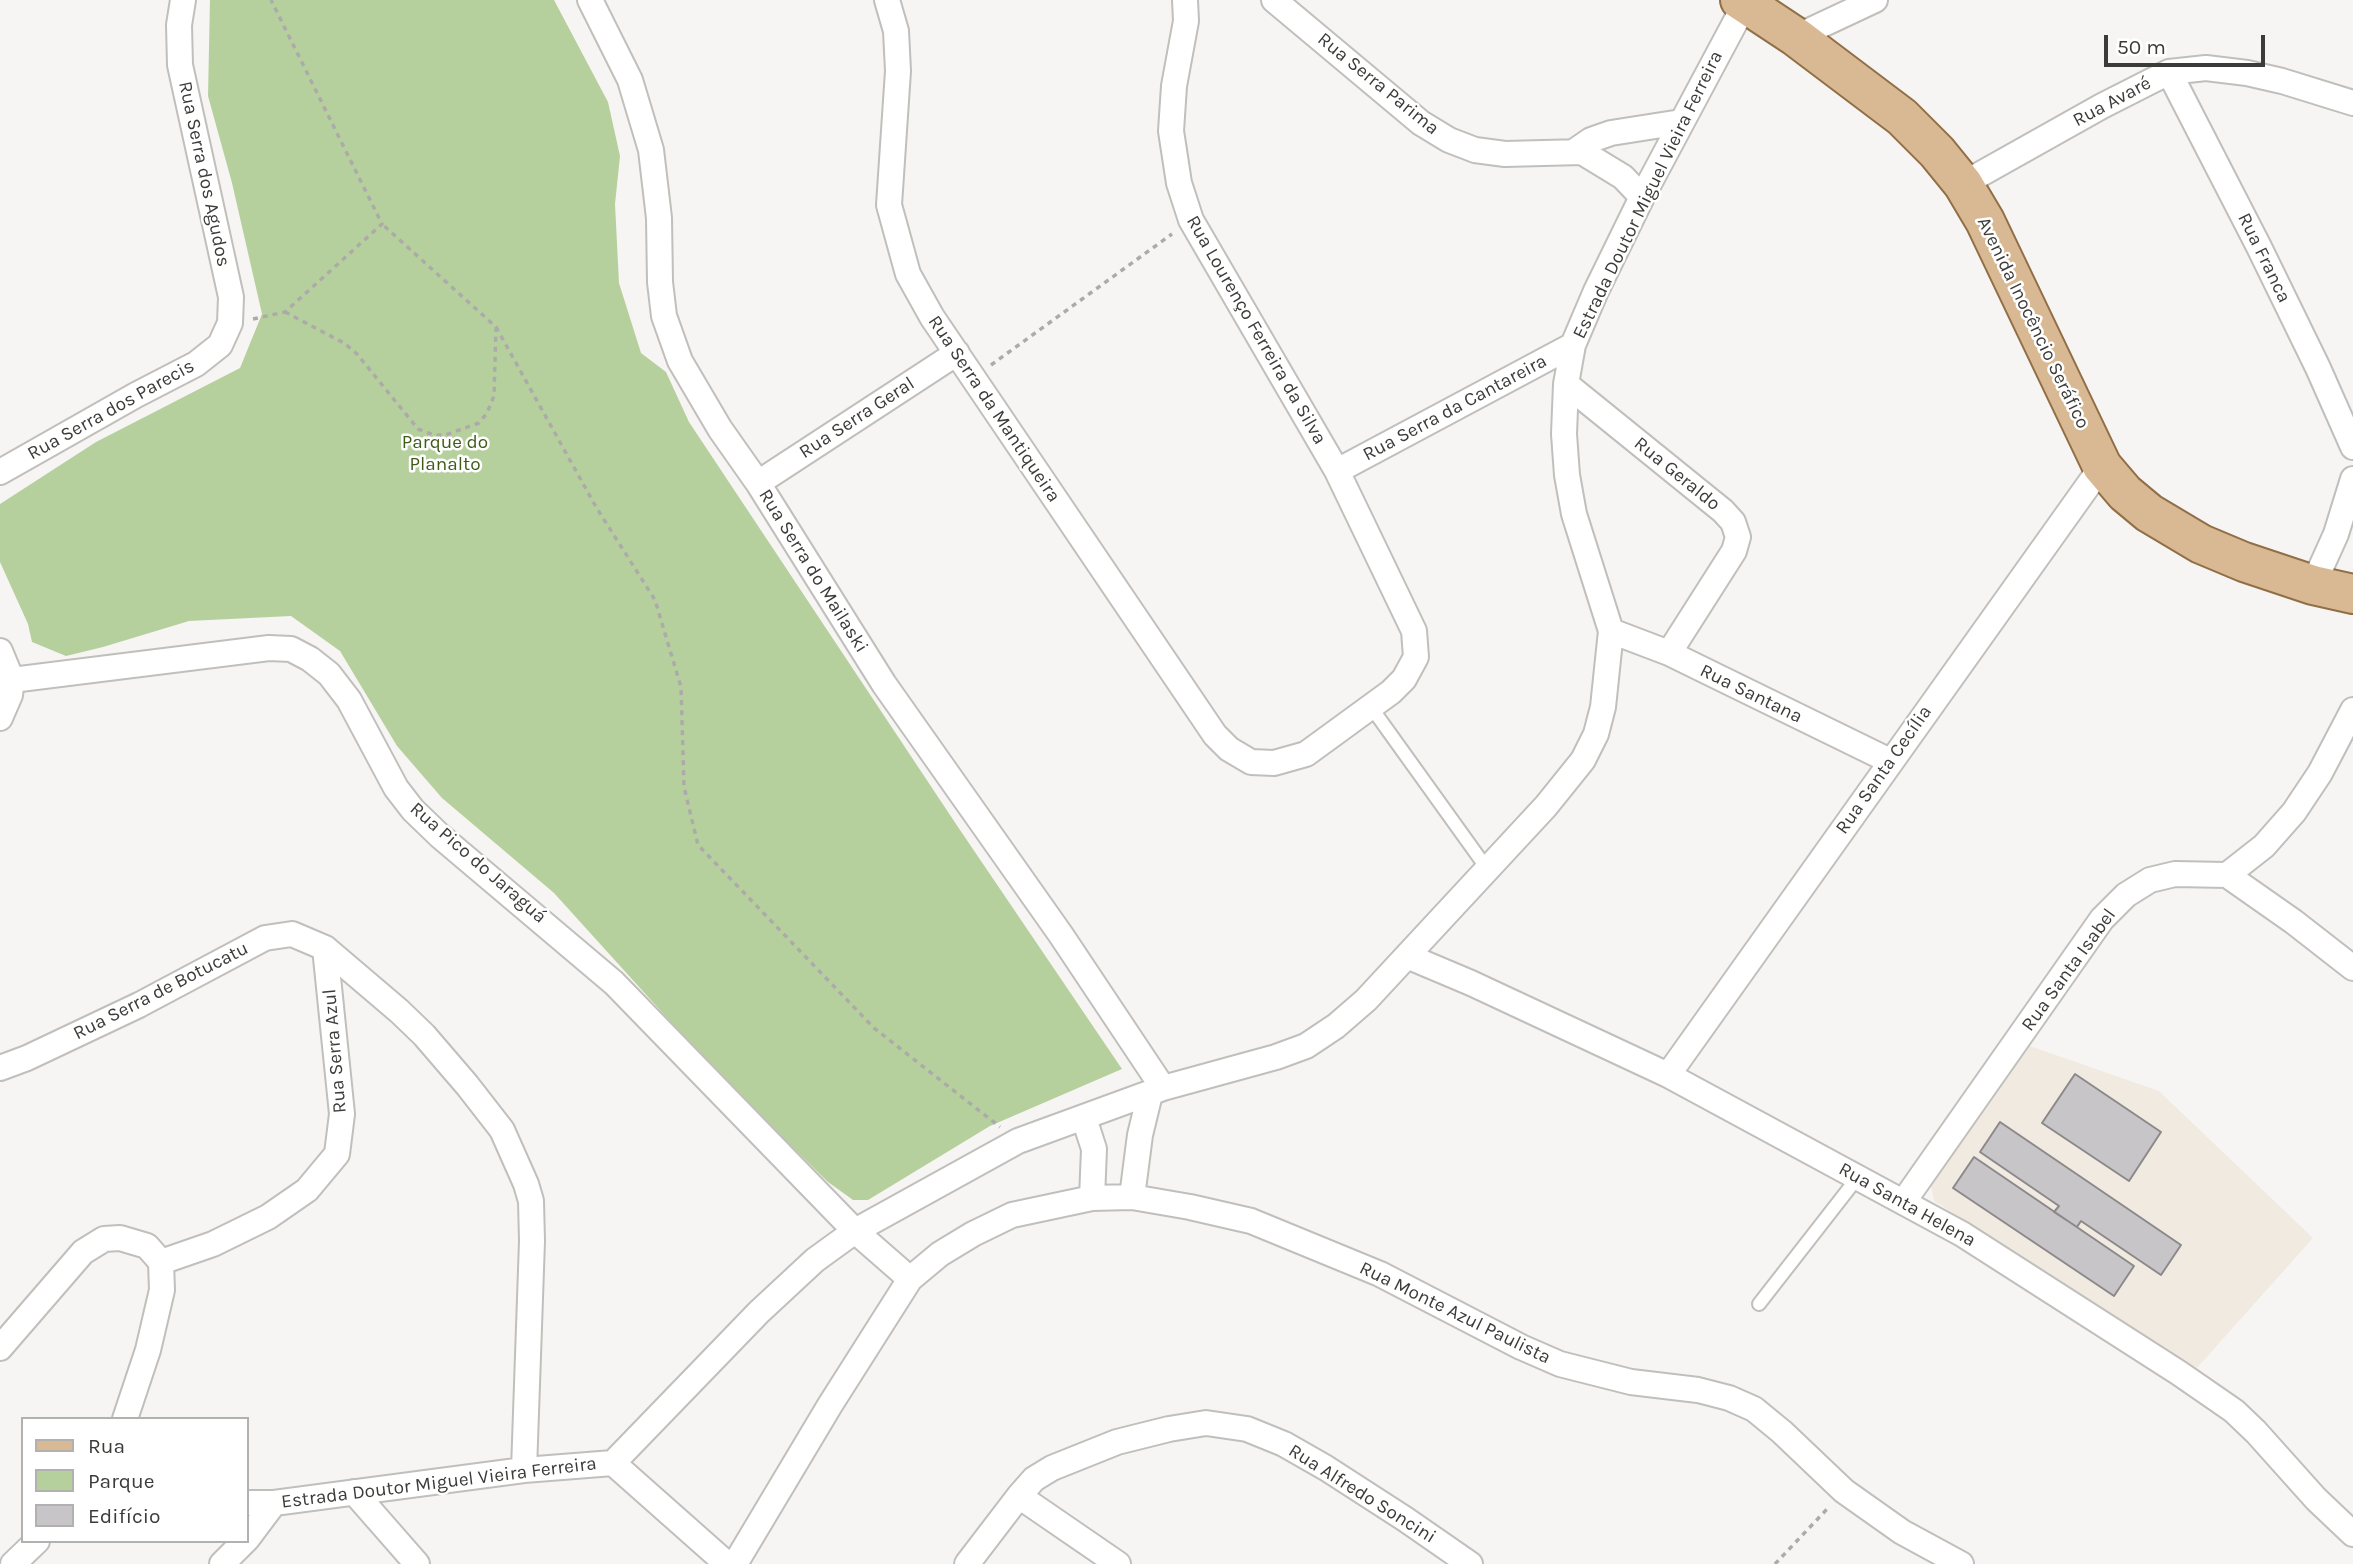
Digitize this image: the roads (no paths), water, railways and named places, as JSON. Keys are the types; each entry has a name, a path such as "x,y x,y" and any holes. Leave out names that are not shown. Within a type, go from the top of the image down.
{"main road":[{"name":"Avenida Inocêncio Seráfico","path":"1742,2 1796,37 1902,117 1937,152 1963,184 1985,221 2102,466 2125,493 2149,513 2201,544 2244,562 2313,585 2353,594"}],"street":[{"name":"Rua Serra dos Agudos","path":"183,0 179,25 180,65 231,297 225,334"},
{"name":"Rua Serra do Mailaski","path":"590,0 630,80 651,150 659,218 660,282 664,316 680,361 720,429 758,483 884,684 1060,935 1156,1091"},
{"name":"Rua Serra da Mantiqueira","path":"887,0 895,32 898,71 889,205 908,274 932,317 1215,735 1229,749 1251,762"},
{"name":"Rua Serra Parima","path":"1274,0 1421,123 1449,140 1475,150 1505,154 1575,150 1582,152 1623,177 1642,197"},
{"path":"1796,37 1875,0"},
{"name":"Estrada Doutor Miguel Vieira Ferreira","path":"248,1503 274,1503 524,1470 614,1463 758,1312 815,1260 855,1231 1018,1141 1156,1091 1306,1046 1367,1000 1546,806 1583,760 1596,734 1605,695 1611,631 1574,514 1567,475 1564,434 1566,384 1573,345 1642,197 1742,2"},
{"name":"Rua Lourenço Ferreira da Silva","path":"1189,7 1174,86 1171,131 1179,183 1191,220 1336,471 1414,631 1416,657 1404,679 1371,707 1306,754 1274,763 1251,762"},
{"name":"Rua Avaré","path":"1963,184 2102,106 2169,72 2206,68 2247,73 2353,103"},
{"name":"Rua Franca","path":"2169,72 2265,259 2353,447"},
{"name":"Rua Serra Parima","path":"1575,150 1591,140 1611,133 1681,122"},
{"name":"Rua Serra dos Parecis","path":"0,472 196,364 225,334"},
{"name":"Rua Serra da Cantareira","path":"1336,471 1573,345"},
{"name":"Rua Serra Geral","path":"758,483 957,353"},
{"name":"Rua Geraldo","path":"1566,384 1723,511 1733,522 1738,537 1734,551 1669,653"},
{"name":"Rua Santa Cecília","path":"1668,1075 2102,466"},
{"path":"2313,585 2336,534 2353,479"},
{"name":"Rua Santana","path":"1611,631 1669,653 1890,761"},
{"name":"Rua Pico do Jaraguá","path":"12,680 269,648 291,649 310,659 329,674 349,701 396,788 414,810 440,836 614,983 855,1231 910,1279"},
{"path":"0,651 12,680 10,695 0,718"},
{"path":"2353,710 2320,773 2294,812 2264,846 2227,875 2353,968"},
{"name":"Rua Santa Isabel","path":"1904,1202 2102,919 2126,895 2150,880 2175,874 2227,875"},
{"name":"Rua Serra de Botucatu","path":"0,1068 27,1058 139,1004 265,938 292,934 324,948 400,1011 459,1075 502,1130 526,1184 531,1201 533,1241 524,1470"},
{"name":"Rua Serra Azul","path":"161,1262 214,1244 268,1217 307,1190 337,1154 342,1115 324,948"},
{"name":"Rua Santa Helena","path":"1407,956 1668,1075 1904,1202 2016,1269 2234,1411 2316,1499 2353,1534"},
{"path":"1132,1197 1140,1135 1156,1091"},
{"path":"1084,1118 1094,1149 1092,1198"},
{"name":"Rua Monte Azul Paulista","path":"735,1564 830,1405 910,1279 940,1254 1012,1215 1092,1198 1132,1197 1190,1207 1251,1222 1380,1274 1521,1347 1560,1364 1630,1382 1698,1390 1729,1398 1754,1409 1844,1492 1902,1532 1961,1564"},
{"path":"0,1348 83,1252 104,1239 120,1238 147,1246 161,1262 162,1290 158,1315 126,1417"},
{"name":"Rua Alfredo Soncini","path":"967,1564 1034,1479 1052,1468 1117,1441 1206,1423 1247,1429 1284,1444 1393,1511 1470,1564"},
{"path":"614,1463 727,1564"},
{"path":"355,1492 417,1564"},
{"path":"1019,1496 1118,1564"},
{"path":"248,1537 274,1503"},
{"path":"13,1564 35,1543"},
{"path":"222,1564 243,1543"}],"lane":[{"path":"1371,707 1488,870"},
{"path":"1759,1304 1858,1177"}],"park label":[{"name":"Parque do Planalto","path":"445,454"}]}
